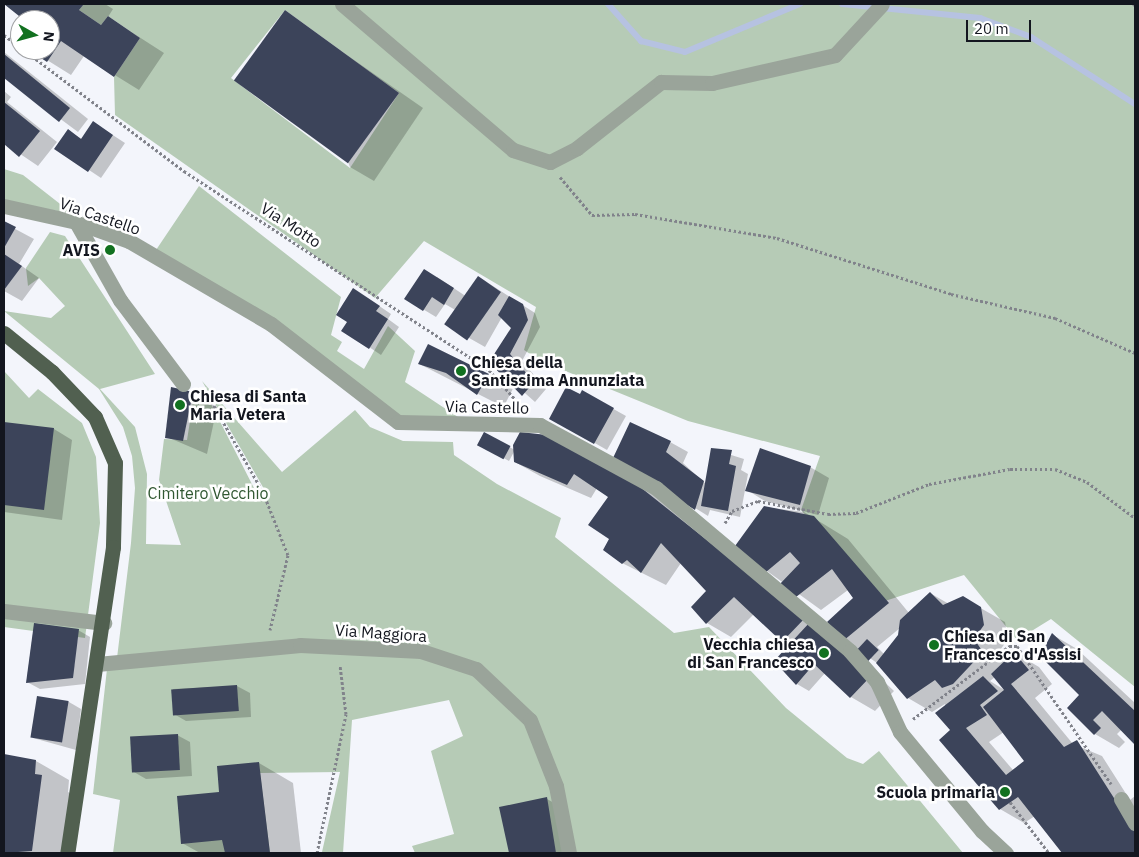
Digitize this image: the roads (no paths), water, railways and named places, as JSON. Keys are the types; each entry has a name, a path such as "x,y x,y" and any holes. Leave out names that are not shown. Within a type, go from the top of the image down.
{"main road":[{"path":"4,333 52,372 95,417 107,439 115,463 116,505 104,624 67,853"}],"street":[{"path":"342,4 513,150 550,162 577,148 661,82 712,83 835,55 882,4"},
{"name":"Via Castello","path":"4,206 76,222 129,241 271,324 398,422 540,425 656,488 850,651 877,682 904,735 982,831 1006,853"},
{"path":"76,222 120,300 183,384"},
{"path":"4,610 104,624"},
{"name":"Via Maggiora","path":"97,664 268,648 337,647 421,650 476,669 530,720 556,786 569,853"},
{"path":"1122,799 1135,823"}],"waterway":[{"path":"608,4 641,41 685,52 800,4"},
{"path":"842,4 980,18 1031,37 1135,104"}],"place":[{"name":"AVIS","path":"110,250"},
{"name":"Chiesa della Santissima Annunziata","path":"461,371"},
{"name":"Chiesa di Santa Maria Vetera","path":"180,405"},
{"name":"Chiesa di San Francesco d'Assisi","path":"934,645"},
{"name":"Vecchia chiesa di San Francesco","path":"824,653"},
{"name":"Scuola primaria","path":"1005,792"}],"park label":[{"name":"Cimitero Vecchio","path":"208,493"}]}
